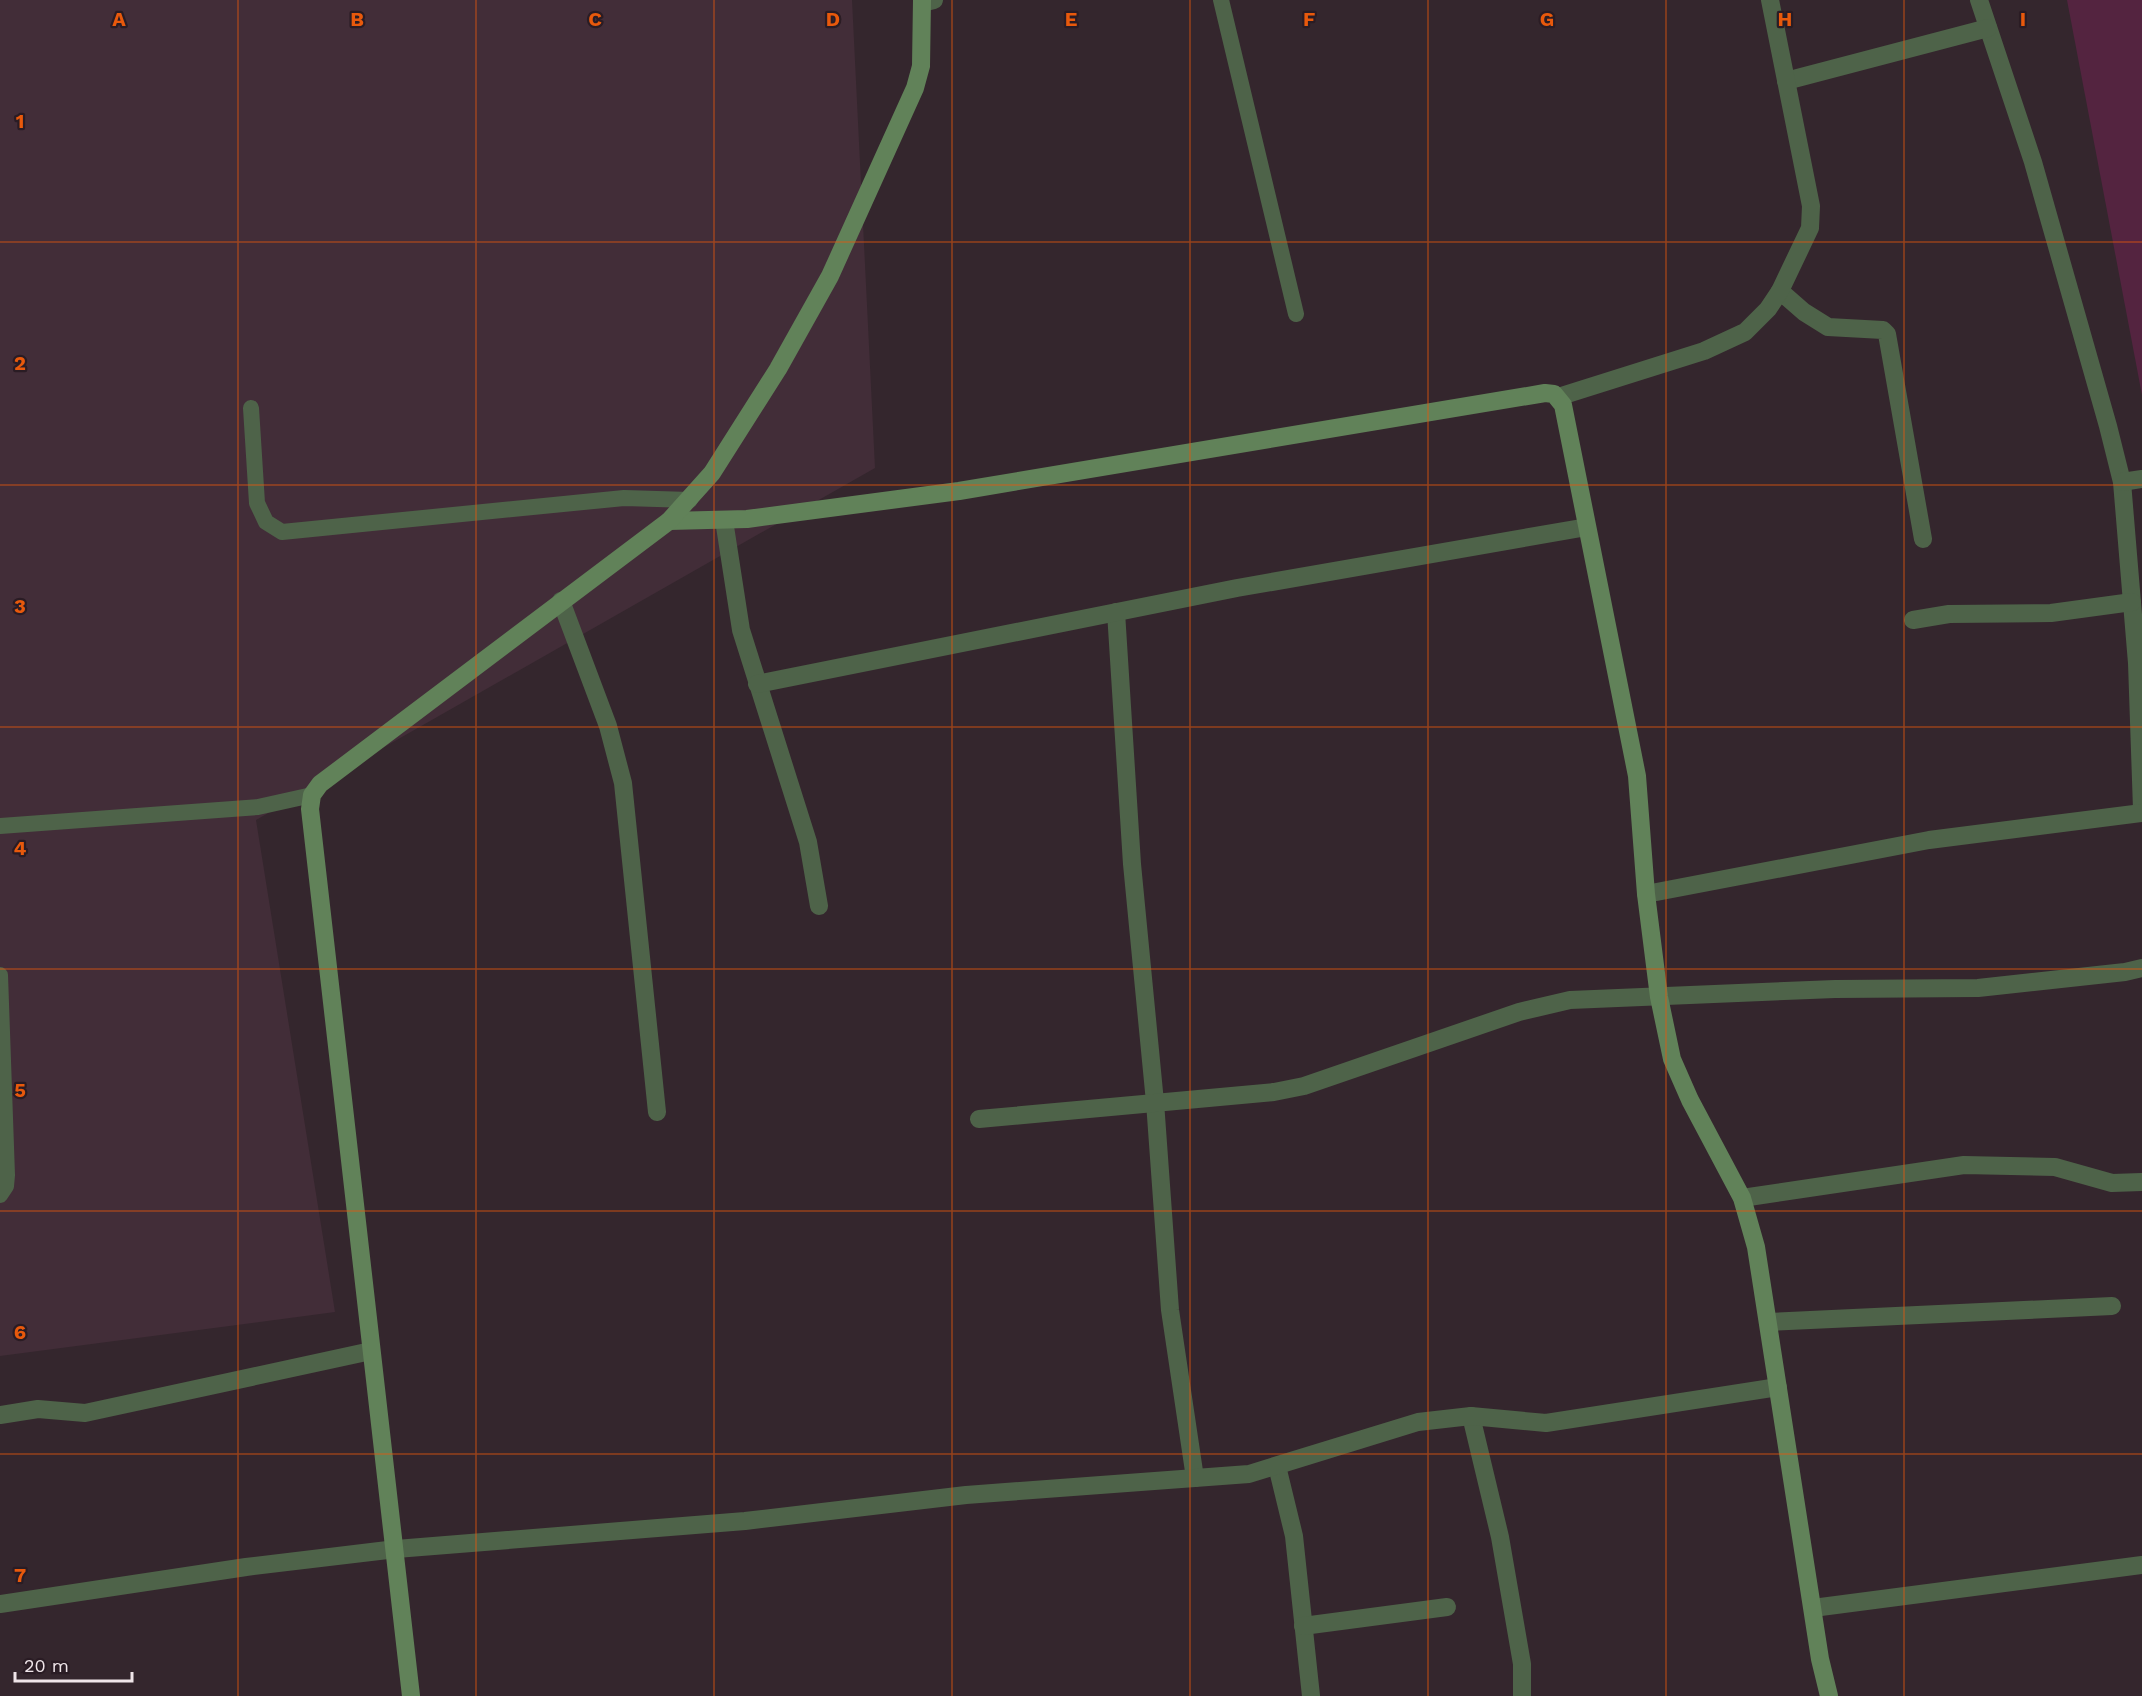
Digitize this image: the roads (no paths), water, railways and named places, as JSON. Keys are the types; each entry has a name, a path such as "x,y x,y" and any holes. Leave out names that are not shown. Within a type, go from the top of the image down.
{"street":[{"path":"669,521 724,520 959,491 1545,393 1558,397 1727,342 1758,320 1780,291 1810,228 1808,182 1770,0"},
{"path":"1646,894 1929,840 2142,811 2140,663 2132,602 2122,482 2033,162 1979,0"},
{"path":"411,1696 310,809 312,795 320,784 669,521 712,473 778,369 830,276 915,88 921,66 926,1"},
{"path":"1786,81 1988,28"},
{"path":"1780,291 1804,312 1828,327 1883,330 1887,334 1923,539"},
{"path":"1558,397 1563,405 1637,776 1646,894 1659,997 1676,1067 1690,1100 1742,1198 1756,1247 1820,1659 1829,1696"},
{"path":"2122,482 2142,479"},
{"path":"724,520 741,630 808,842 819,906"},
{"path":"757,684 1382,561 1587,527"},
{"path":"561,601 608,726 623,783 657,1112"},
{"path":"1913,620 1949,614 2051,613 2132,602"},
{"path":"1116,612 1132,864 1155,1102 1175,1355 1195,1478"},
{"path":"979,1119 1274,1092 1304,1086 1545,1005 1596,997 1659,997 1835,989 1978,988 2125,972 2142,968"},
{"path":"1742,1198 1964,1165 2055,1167 2112,1183 2142,1182"},
{"path":"1768,1322 2112,1306"},
{"path":"0,1415 38,1409 85,1413 371,1351"},
{"path":"0,1604 246,1568 396,1549 745,1521 966,1495 1249,1474 1418,1422 1471,1416 1546,1423 1778,1387"},
{"path":"1471,1416 1500,1537 1522,1664 1522,1696"},
{"path":"1277,1466 1293,1536 1311,1696"},
{"path":"1813,1608 2142,1565"},
{"path":"1303,1626 1447,1607"}],"lane":[{"path":"1221,0 1296,314"},
{"path":"251,408 257,503 266,522 282,532 624,498 690,500"},
{"path":"0,826 258,807 312,795"},
{"path":"0,975 7,1174 6,1186 0,1195"}]}
